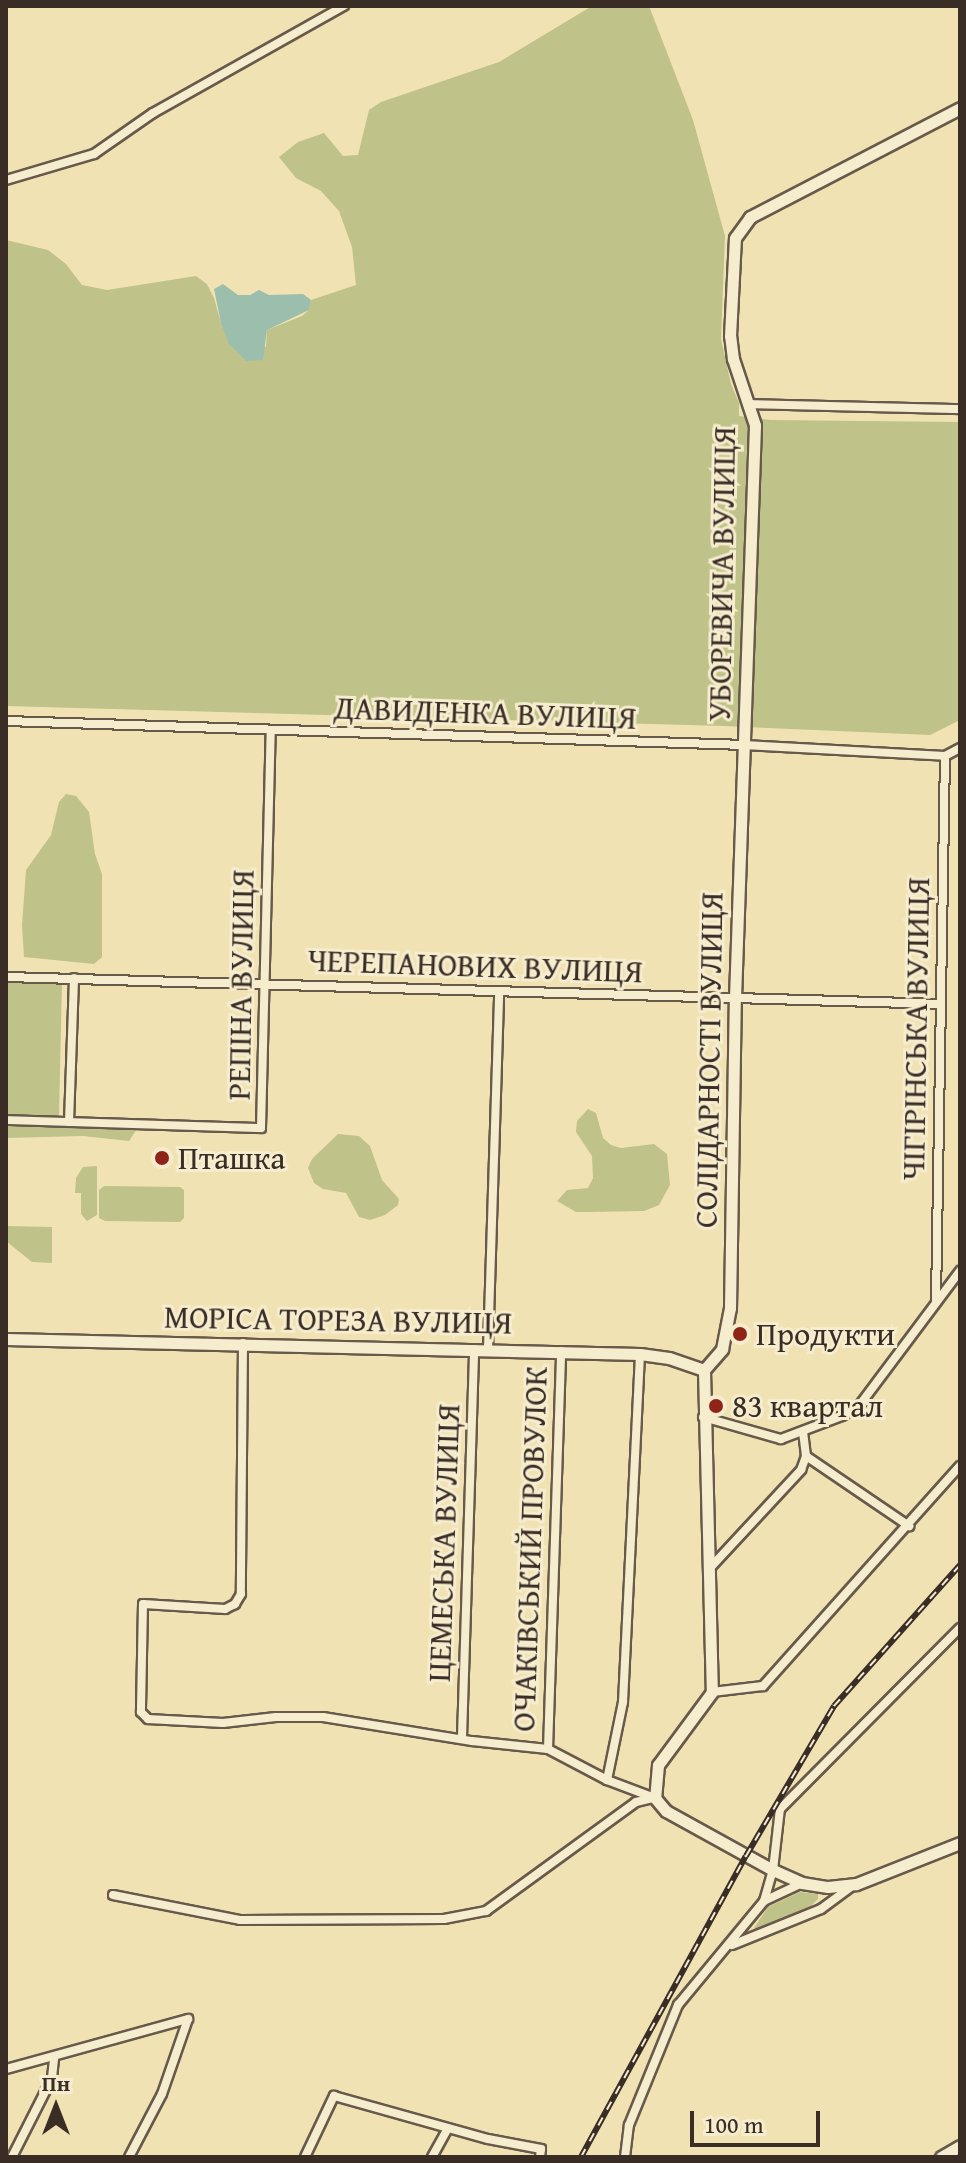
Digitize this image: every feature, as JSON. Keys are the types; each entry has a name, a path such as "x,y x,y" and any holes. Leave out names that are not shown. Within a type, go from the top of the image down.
{"street":[{"path":"6,180 94,154 153,113 344,6"},
{"name":"УБОРЕВИЧА ВУЛИЦЯ","path":"744,745 755,425 733,359 730,336 735,238 750,217 960,108"},
{"path":"749,404 960,409"},
{"name":"ДАВИДЕНКА ВУЛИЦЯ","path":"6,721 744,745 945,756"},
{"name":"РЕПIНА ВУЛИЦЯ","path":"6,1120 261,1128 271,731"},
{"name":"СОЛІДАРНОСТІ ВУЛИЦЯ","path":"712,1692 710,1568 702,1417 704,1370 722,1349 730,1308 735,998 744,745"},
{"path":"945,756 960,748"},
{"name":"ЧIГIРIНСЬКА ВУЛИЦЯ","path":"936,1302 945,756"},
{"name":"ЧЕРЕПАНОВИХ ВУЛИЦЯ","path":"6,977 941,1004"},
{"path":"69,1122 74,978"},
{"path":"488,1349 499,991"},
{"path":"702,1417 781,1439 803,1433 859,1406 960,1271"},
{"name":"МОРІСА ТОРЕЗА ВУЛИЦЯ","path":"6,1339 243,1342 640,1354 669,1358 704,1370"},
{"path":"243,1342 241,1594 235,1604 225,1609 143,1604 139,1704 141,1712 148,1719 223,1723 276,1717 323,1717 548,1749 607,1780 655,1798 666,1811 802,1883 828,1887 856,1884"},
{"name":"ЦЕМЕСЬКА ВУЛИЦЯ","path":"462,1737 474,1349"},
{"name":"ОЧАКIВСЬКИЙ ПРОВУЛОК","path":"548,1749 561,1351"},
{"path":"607,1780 623,1702 640,1354"},
{"path":"710,1568 801,1470 806,1456 803,1433"},
{"path":"806,1456 909,1526"},
{"path":"655,1798 658,1765 712,1692 763,1686 960,1466"},
{"path":"625,2157 629,2125 678,2005 703,1971 730,1945 764,1901 773,1870 780,1809 960,1628"},
{"path":"113,1895 240,1920 444,1919 486,1911 636,1802 655,1798"},
{"path":"730,1945 821,1909 856,1884 960,1843"},
{"path":"764,1901 802,1883"},
{"path":"6,2069 188,2019 162,2094 129,2157"},
{"path":"12,2157 52,2078 54,2058"},
{"path":"305,2157 334,2096 541,2153"},
{"path":"432,2157 448,2128"},
{"path":"941,2157 960,2146"}],"green space":[{"path":"592,6 649,6 693,120 725,236 721,339 731,384 739,403 739,416 771,420 960,422 960,720 930,735 723,726 6,706 6,240 48,250 66,264 82,285 107,290 196,276 207,284 221,323 266,347 267,330 302,316 309,310 311,300 356,285 352,247 339,211 321,191 296,178 279,157 298,142 324,133 343,156 358,155 369,110 381,102 499,62"},
{"path":"66,794 76,796 89,812 95,854 102,874 102,957 94,964 24,957 22,925 26,870 51,835 59,802"},
{"path":"6,981 62,983 59,1116 44,1116 47,1121 63,1127 117,1118 129,1121 137,1129 129,1141 83,1136 6,1138"},
{"path":"588,1109 596,1113 603,1138 611,1145 621,1148 654,1144 667,1154 670,1185 659,1205 644,1211 576,1212 557,1201 567,1190 588,1188 593,1178 592,1156 576,1132 577,1121"},
{"path":"338,1134 359,1136 370,1146 382,1180 399,1199 398,1205 385,1215 370,1220 359,1217 346,1193 323,1189 314,1183 308,1168 312,1159"},
{"path":"97,1166 97,1215 87,1221 81,1214 81,1193 75,1193 76,1178 83,1167"},
{"path":"104,1186 180,1187 184,1190 184,1218 180,1222 105,1221 99,1218 99,1190"},
{"path":"6,1226 52,1227 52,1263 32,1262 6,1241"},
{"path":"800,1892 818,1894 818,1899 805,1912 758,1931 754,1928 768,1907"}],"shaded area":[{"path":"223,284 238,295 250,295 259,290 269,295 303,294 311,300 309,310 267,330 263,360 246,361 229,344 221,323 214,289"}],"railway":[{"path":"581,2157 746,1856 834,1706 960,1565"}],"place":[{"name":"Пташка","path":"162,1158"},
{"name":"Продукти","path":"740,1334"},
{"name":"83 квартал","path":"716,1406"}]}
